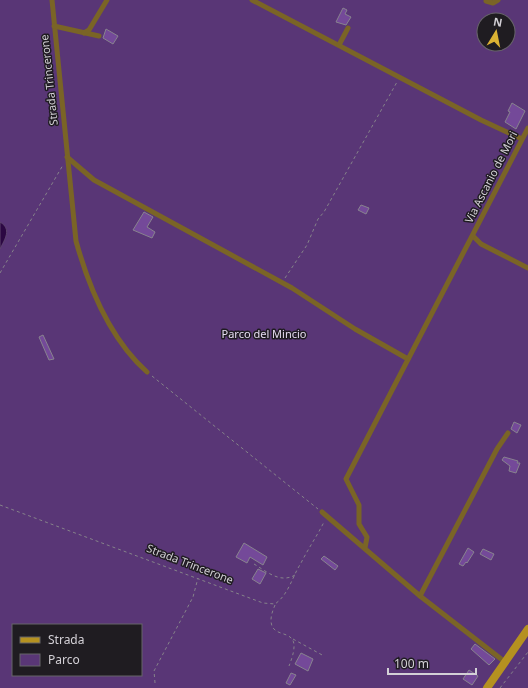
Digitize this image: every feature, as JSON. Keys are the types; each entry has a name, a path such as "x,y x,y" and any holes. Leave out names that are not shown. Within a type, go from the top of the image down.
{"main road":[{"path":"487,688 528,629"}],"street":[{"name":"Strada Trincerone","path":"52,0 76,241 87,278 122,345 147,372"},
{"path":"84,33 92,26 107,0"},
{"path":"252,0 481,120 522,139"},
{"path":"486,1 493,2 498,0"},
{"path":"54,26 99,36"},
{"path":"339,45 348,28"},
{"name":"Via Ascanio de Mori","path":"365,548 367,538 360,524 359,506 346,479 528,128"},
{"path":"67,157 82,171 99,183 282,282 322,306 355,329 408,360"},
{"path":"473,236 480,244 528,268"},
{"path":"420,596 497,449 508,433"},
{"path":"322,512 420,596 505,662"}],"path":[{"path":"282,282 307,245 318,218 324,212 382,106 401,77"},
{"path":"0,273 67,157"},
{"path":"147,372 322,512"},
{"name":"Strada Trincerone","path":"0,505 263,603 275,604"},
{"path":"324,656 275,630 271,619 275,604 282,599 328,516"},
{"path":"254,564 282,579 295,575"},
{"path":"155,683 154,670 193,597 198,578"},
{"path":"289,666 295,650 293,639"},
{"path":"500,688 528,652"}],"green space":[{"name":"Parco del Mincio","path":"0,0 528,0 528,688 0,688"}],"shaded area":[{"path":"0,222 4,225 7,231 0,249"}],"building":[{"path":"343,8 347,10 345,14 351,17 346,25 336,22"},
{"path":"106,29 118,36 113,44 103,38"},
{"path":"512,103 525,111 516,129 505,122 510,112 508,111"},
{"path":"361,205 369,208 366,214 358,210"},
{"path":"144,212 153,217 147,227 155,232 152,238 133,230"},
{"path":"43,335 54,359 49,360 39,337"},
{"path":"514,422 521,425 517,433 511,429"},
{"path":"504,457 520,463 516,473 509,471 510,466 502,460"},
{"path":"244,543 267,557 263,565 250,557 247,563 236,557"},
{"path":"468,548 474,552 467,563 466,562 463,566 459,564"},
{"path":"483,549 494,554 491,560 480,554"},
{"path":"324,556 338,566 335,570 321,559"},
{"path":"258,569 266,573 260,584 252,579"},
{"path":"475,644 495,659 489,665 471,649"},
{"path":"301,653 313,659 308,671 295,664"},
{"path":"469,670 478,676 472,685 463,679"},
{"path":"291,673 296,675 290,685 286,683"}]}
